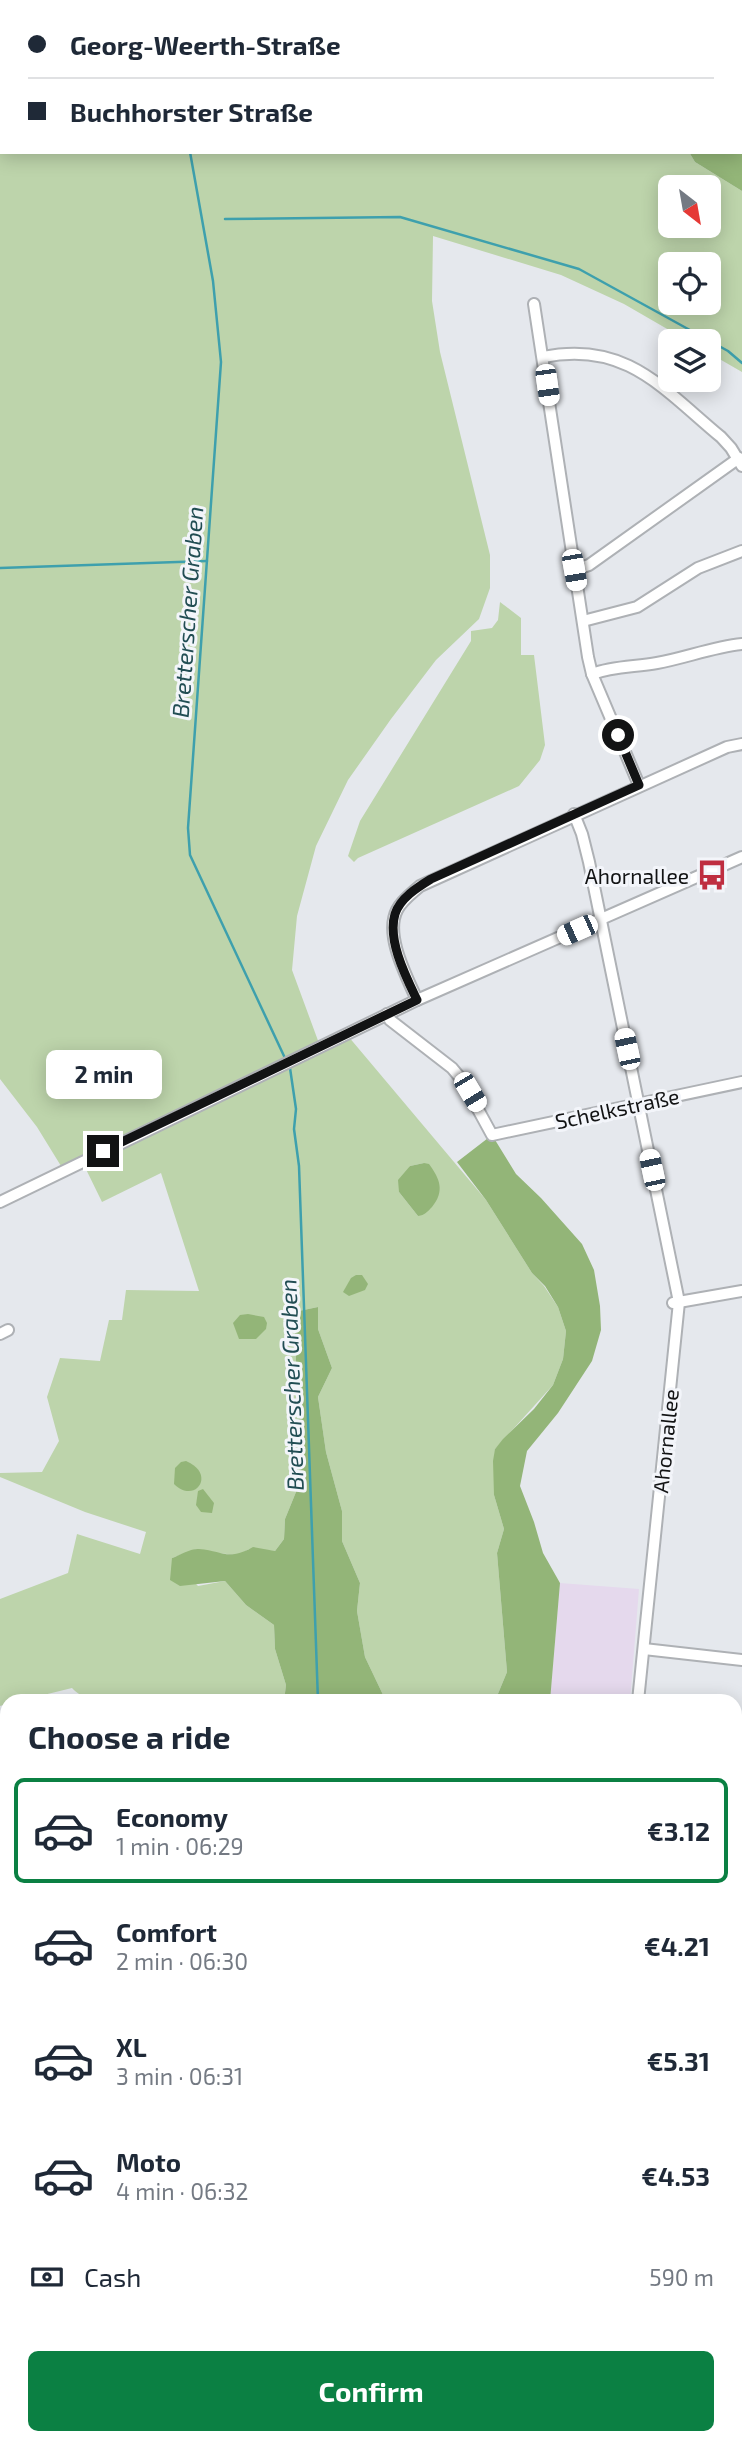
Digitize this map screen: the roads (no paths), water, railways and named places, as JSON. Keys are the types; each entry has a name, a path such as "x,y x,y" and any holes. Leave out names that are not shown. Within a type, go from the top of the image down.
{"street":[{"path":"534,304 592,674 639,785"},
{"path":"543,357 584,352 630,365 652,379 721,438 740,462 589,565 574,570"},
{"path":"583,621 637,607 698,568 742,551"},
{"path":"592,674 603,670 659,663 721,646 742,644"},
{"path":"417,1000 401,965 396,944 395,913 404,900 431,879 639,785 727,747 742,744"},
{"name":"Ahornallee","path":"574,814 585,843 676,1302 639,1694"},
{"path":"0,1202 417,1000 742,857"},
{"name":"Schelkstraße","path":"387,1014 390,1020 452,1068 462,1080 492,1135 742,1082"},
{"path":"676,1302 742,1291"},
{"path":"644,1649 742,1660"}],"waterway":[{"name":"Bretterscher Graben","path":"190,154 213,281 221,362 188,828 190,855 284,1056"},
{"path":"225,219 400,217 579,269 728,351 742,363"},
{"path":"0,568 207,561"},
{"name":"Bretterscher Graben","path":"290,1068 296,1109 294,1129 299,1166 318,1694"}],"place":[{"name":"Ahornallee","path":"712,875"}]}
